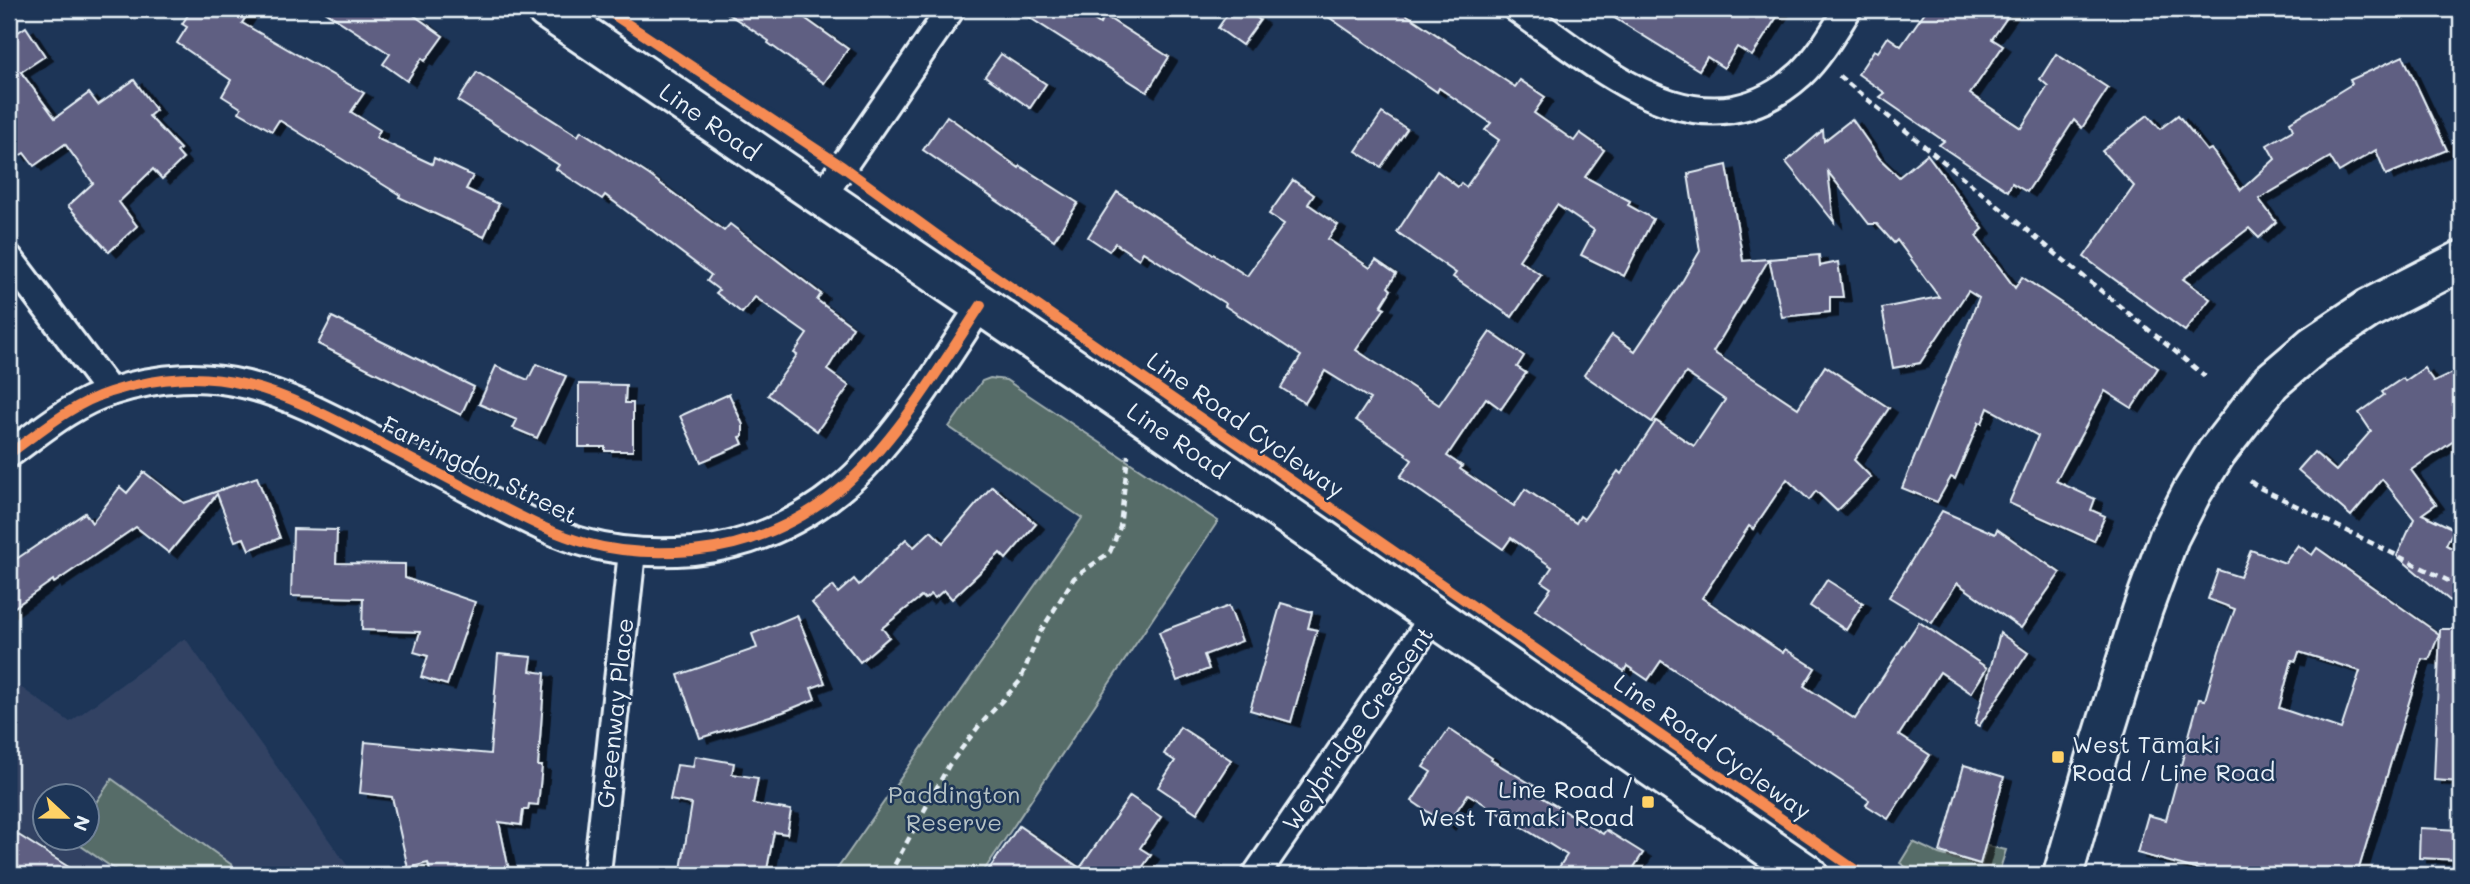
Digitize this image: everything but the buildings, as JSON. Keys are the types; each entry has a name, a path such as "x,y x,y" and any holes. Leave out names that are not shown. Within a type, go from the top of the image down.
{"main road":[{"name":"Line Road","path":"546,9 1808,875"},
{"path":"2063,875 2122,671 2155,574 2169,537 2216,453 2271,382 2314,345 2368,309 2461,261"}],"street":[{"path":"821,198 951,9"},
{"path":"1517,9 1630,87 1659,101 1707,111 1731,111 1779,90 1800,74 1816,57 1848,9"},
{"path":"9,258 110,392"},
{"name":"Farringdon Street","path":"9,454 81,403 110,392 158,381 224,380 256,386 319,411 540,526 587,543 632,552 665,553 736,544 769,532 815,508 869,461 905,416 981,305"},
{"name":"Greenway Place","path":"597,873 632,552"},
{"name":"Weybridge Crescent","path":"1256,875 1434,616"}],"path":[{"path":"1839,76 2205,376"},
{"path":"889,875 949,765 979,726 1020,681 1039,634 1074,578 1111,552 1120,527 1128,455"},
{"path":"2250,481 2461,587"}],"shaded area":[{"path":"185,638 354,875 9,875 9,679 70,722"}],"green space":[{"name":"Paddington Reserve","path":"990,378 1006,380 1218,521 981,875 833,875 1082,518 949,427 982,381"},
{"path":"112,779 232,865 225,875 123,875 90,852 102,852 102,794"},
{"path":"1913,842 1939,854 1981,866 1987,846 2006,850 1998,875 1917,875 1900,863"}],"cycle path":[{"name":"Line Road Cycleway","path":"605,9 843,167 963,254 1863,875"},
{"path":"9,454 45,427 96,397 148,382 182,378 215,379 246,385 307,406 515,513 574,539 613,549 639,552 679,552 713,548 752,538 789,523 823,502 859,472 916,403 981,305"}],"place":[{"name":"West Tāmaki Road / Line Road","path":"2058,757"},
{"name":"Line Road / West Tāmaki Road","path":"1648,802"}]}
